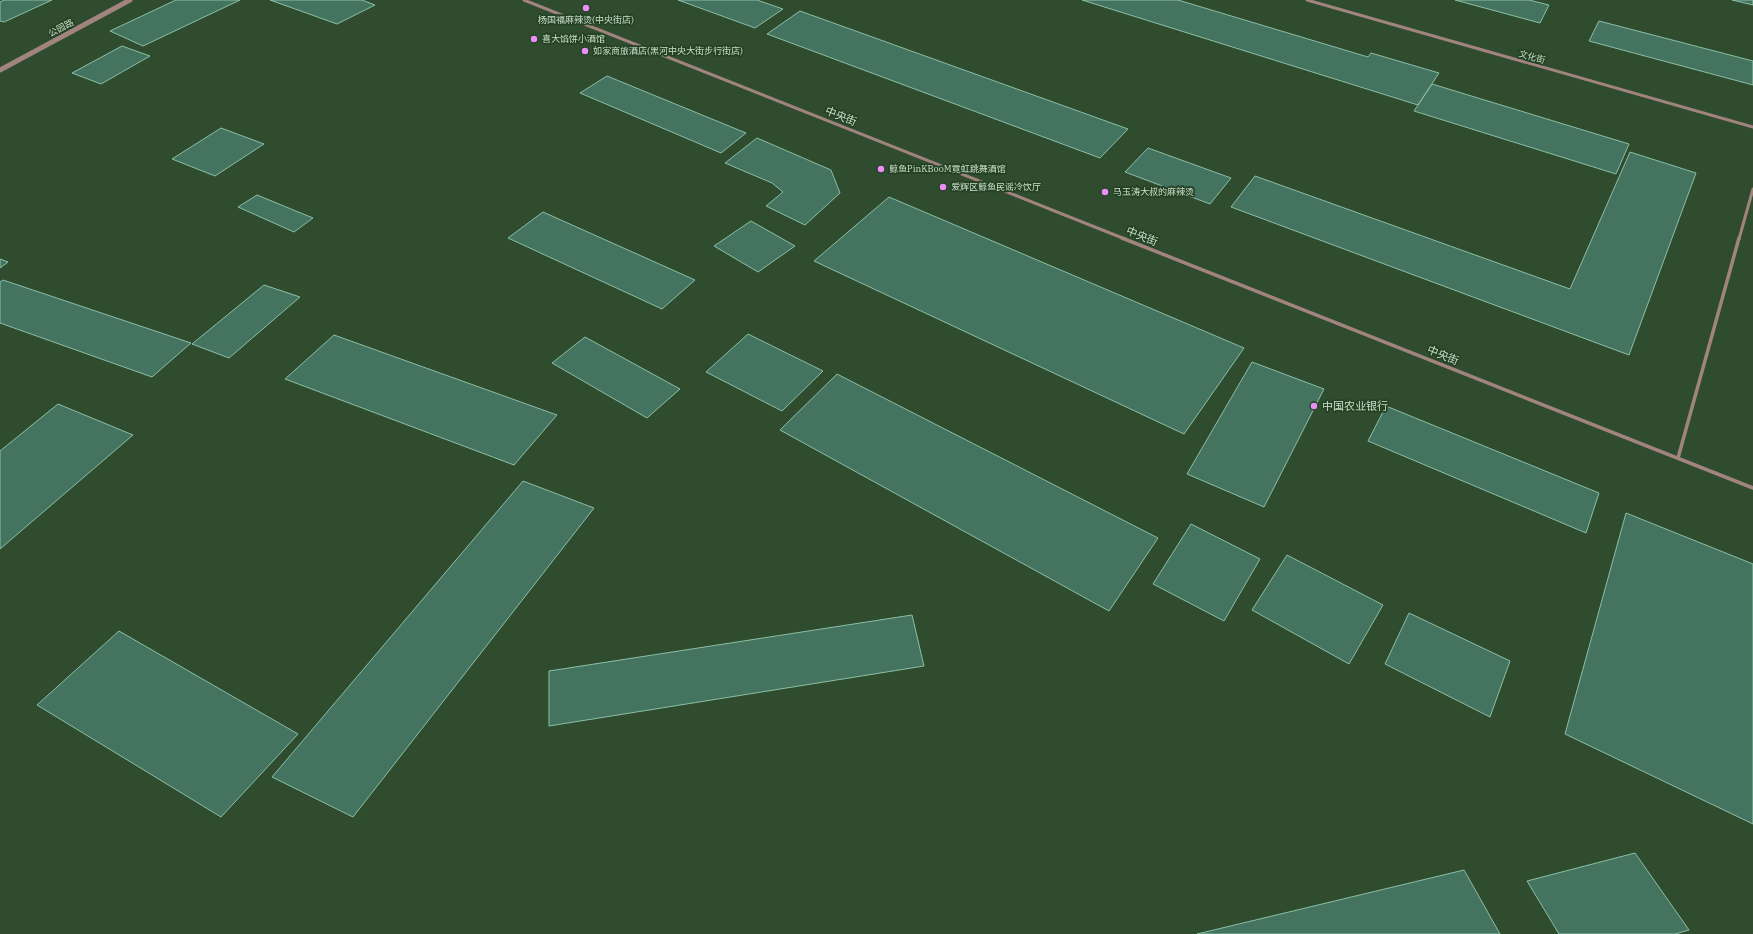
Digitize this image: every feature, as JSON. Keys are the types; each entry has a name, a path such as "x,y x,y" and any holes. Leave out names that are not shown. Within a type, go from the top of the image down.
{"street":[{"name":"公园路","path":"0,70 130,0"},
{"name":"中央街","path":"524,0 1753,488"},
{"name":"文化街","path":"1307,0 1753,127"},
{"path":"1678,458 1753,189"}],"building":[{"path":"4,0 52,0 4,22 0,21 0,2"},
{"path":"176,0 240,0 143,46 110,31"},
{"path":"270,0 362,0 375,5 337,24"},
{"path":"678,0 757,0 783,9 755,28"},
{"path":"1082,0 1178,0 1368,57 1371,53 1439,73 1418,105"},
{"path":"1455,0 1529,0 1549,5 1540,23"},
{"path":"1732,0 1753,0 1753,5"},
{"path":"800,11 1128,129 1100,158 767,34"},
{"path":"1599,21 1753,61 1753,85 1589,41"},
{"path":"122,46 150,56 101,84 72,73"},
{"path":"607,76 746,133 721,153 580,93"},
{"path":"1432,84 1629,144 1616,174 1414,111"},
{"path":"221,128 264,144 215,176 172,159"},
{"path":"757,138 831,170 840,193 805,225 766,206 783,192 772,183 725,163"},
{"path":"1148,148 1231,178 1210,204 1125,172"},
{"path":"1630,152 1696,173 1629,355 1231,207 1255,176 1570,289"},
{"path":"257,195 313,218 294,232 238,207"},
{"path":"889,197 1244,348 1184,434 814,261"},
{"path":"543,212 695,280 662,309 508,238"},
{"path":"751,221 795,246 758,272 714,246"},
{"path":"0,259 8,262 0,268"},
{"path":"3,280 191,343 152,377 0,323 0,282"},
{"path":"264,285 300,297 229,358 192,344"},
{"path":"748,334 823,371 782,411 706,372"},
{"path":"334,335 557,415 514,465 285,379"},
{"path":"585,337 680,389 647,418 552,363"},
{"path":"1252,362 1324,389 1264,507 1187,474"},
{"path":"837,374 1158,538 1109,611 780,430"},
{"path":"58,404 133,435 0,549 0,451"},
{"path":"1386,406 1599,493 1586,533 1368,441"},
{"path":"523,481 594,508 353,817 272,777"},
{"path":"1626,513 1753,564 1753,824 1565,734"},
{"path":"1191,524 1260,559 1224,621 1153,584"},
{"path":"1287,555 1383,605 1349,664 1252,610"},
{"path":"1409,613 1510,661 1490,717 1385,664"},
{"path":"912,615 924,666 549,726 549,671"},
{"path":"119,631 298,734 221,817 37,705"},
{"path":"1635,853 1689,930 1675,934 1559,934 1527,881"},
{"path":"1464,870 1500,934 1197,934"}],"place":[{"name":"杨国福麻辣烫(中央街店)","path":"586,8"},
{"name":"喜大馅饼小酒馆","path":"534,39"},
{"name":"如家商旅酒店(黑河中央大街步行街店)","path":"585,51"},
{"name":"鲸鱼PinKBooM霓虹跳舞酒馆","path":"881,169"},
{"name":"爱辉区鲸鱼民谣冷饮厅","path":"943,187"},
{"name":"马玉涛大叔的麻辣烫","path":"1105,192"},
{"name":"中国农业银行","path":"1314,406"}]}
